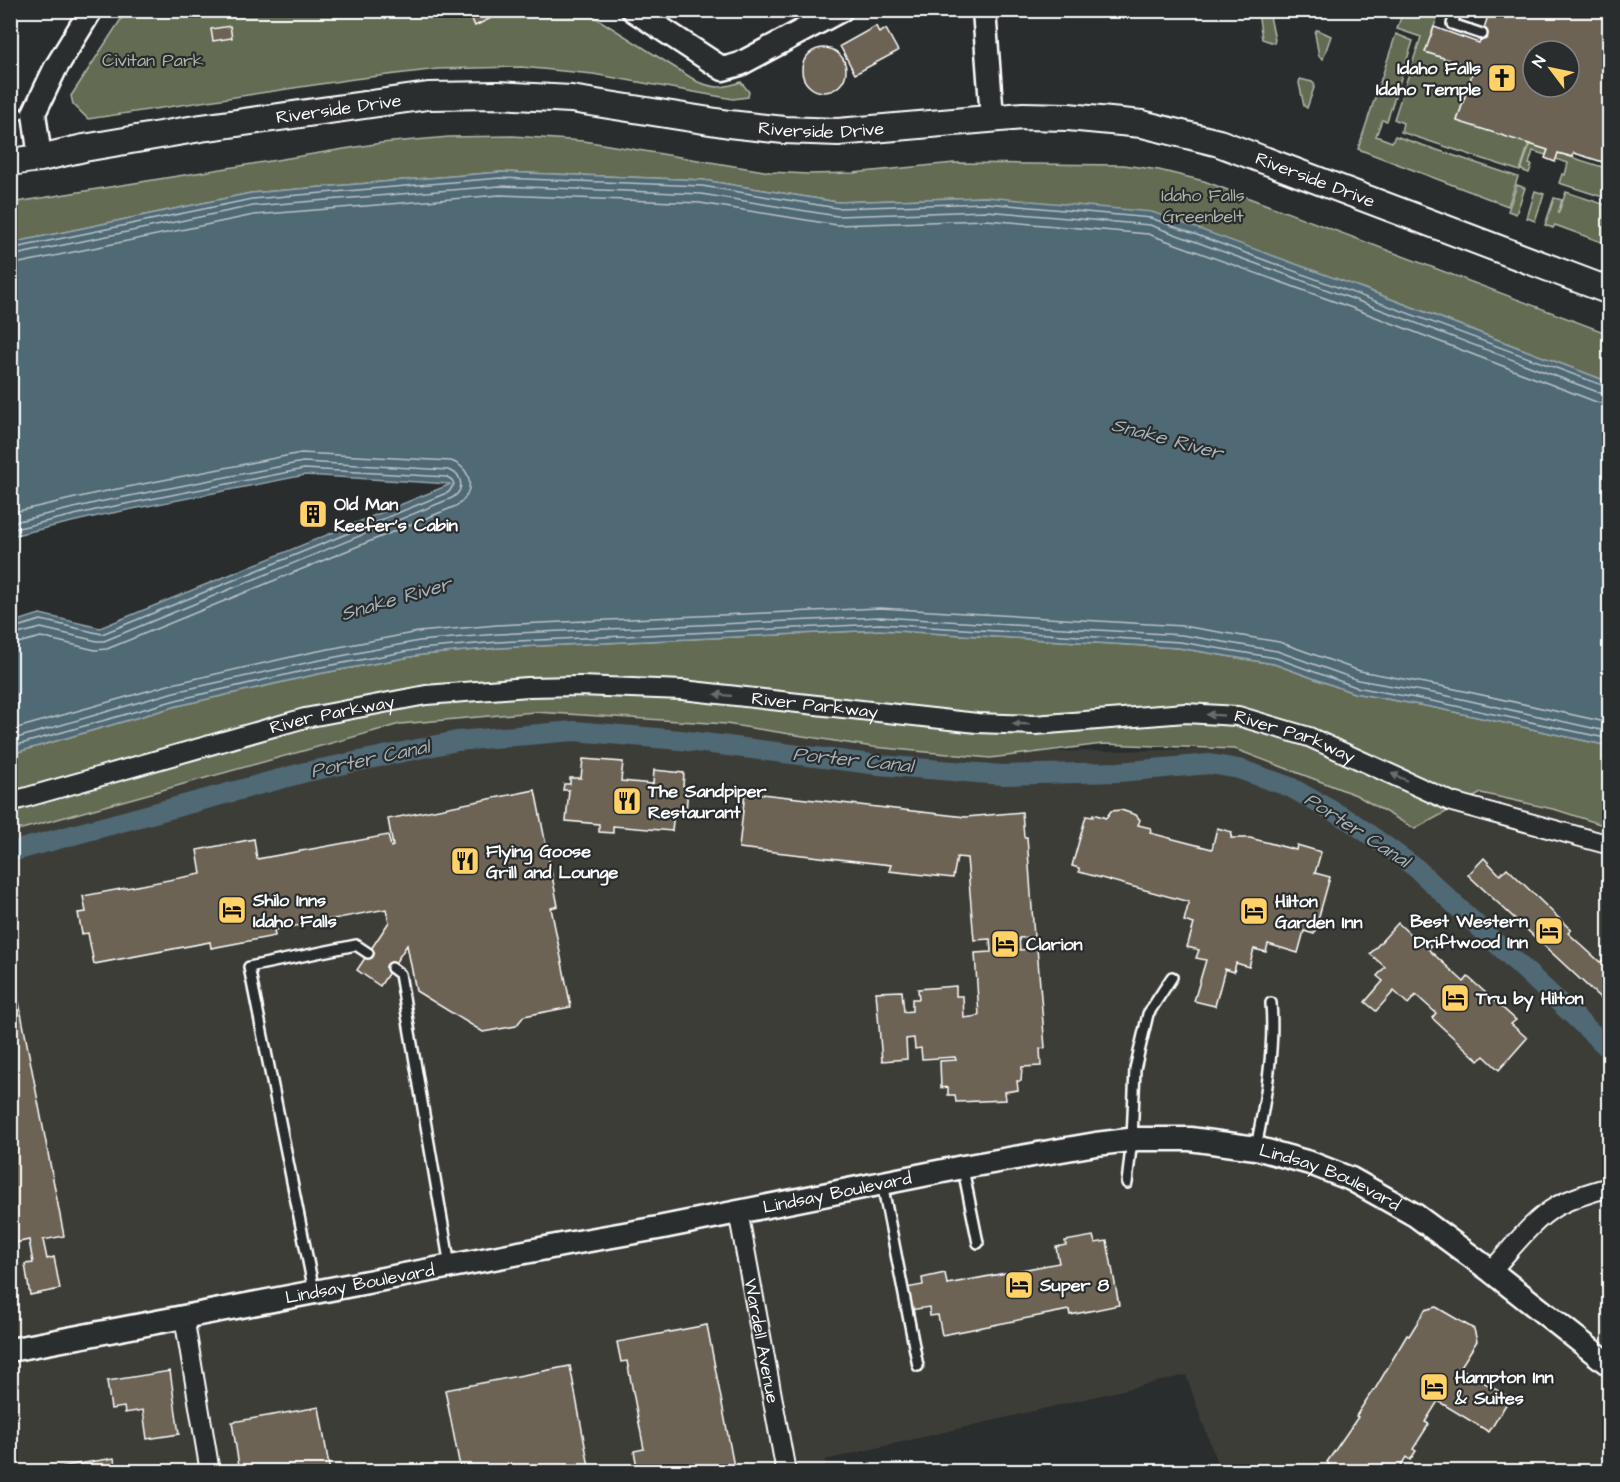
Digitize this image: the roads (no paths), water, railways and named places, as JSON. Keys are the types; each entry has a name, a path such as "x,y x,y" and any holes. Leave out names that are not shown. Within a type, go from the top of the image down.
{"main road":[{"name":"Riverside Drive","path":"10,162 201,128 428,96 498,95 571,99 729,124 784,130 838,132 992,118 1068,117 1142,124 1219,143 1610,291"}],"street":[{"path":"40,158 34,112 55,69 91,10"},
{"path":"633,10 723,69 736,66 841,10"},
{"path":"984,10 992,118"},
{"name":"River Parkway","path":"10,802 305,718 426,695 580,686 682,690 977,723 1035,725 1185,713 1238,716 1309,737 1452,802 1610,845"},
{"name":"Lindsay Boulevard","path":"10,1350 658,1228 963,1167 1132,1139 1190,1139 1256,1148 1310,1163 1351,1179 1415,1215 1491,1271 1610,1365"},
{"path":"1491,1271 1534,1225 1555,1207 1582,1194 1610,1187"},
{"name":"Wardell Avenue","path":"738,1211 786,1472"},
{"path":"183,1317 210,1472"}],"lane":[{"path":"1456,10 1452,24 1482,34"},
{"path":"314,1292 249,968 356,945 368,953"},
{"path":"392,968 400,974 450,1266"},
{"path":"1127,1183 1132,1139 1135,1069 1148,1014 1172,977"},
{"path":"1256,1148 1270,1079 1273,1026 1271,1003"},
{"path":"963,1167 978,1243"},
{"path":"882,1183 918,1366"}],"water":[{"name":"Snake River","path":"500,172 703,180 837,202 986,197 1152,212 1362,288 1609,382 1609,746 1436,708 1354,693 1274,664 1179,648 880,630 498,648 421,655 318,674 177,706 11,754 11,623 40,614 100,628 451,484 305,475 102,515 11,536 11,243 251,193"}],"waterway":[{"name":"Porter Canal","path":"10,852 306,772 457,741 574,731 680,740 879,765 1002,775 1119,772 1210,764 1239,769 1290,787 1352,822 1416,868 1610,1050"}],"place":[{"name":"Idaho Falls Idaho Temple","path":"1502,78"},
{"name":"Old Man Keefer's Cabin","path":"313,514"},
{"name":"The Sandpiper Restaurant","path":"627,801"},
{"name":"Flying Goose Grill and Lounge","path":"465,861"},
{"name":"Shilo Inns Idaho Falls","path":"232,910"},
{"name":"Hilton Garden Inn","path":"1254,911"},
{"name":"Best Western Driftwood Inn","path":"1549,931"},
{"name":"Clarion","path":"1005,944"},
{"name":"Tru by Hilton","path":"1455,998"},
{"name":"Super 8","path":"1019,1285"},
{"name":"Hampton Inn & Suites","path":"1434,1387"}],"park label":[{"name":"Civitan Park","path":"153,60"},
{"name":"Idaho Falls Greenbelt","path":"1203,205"}]}
